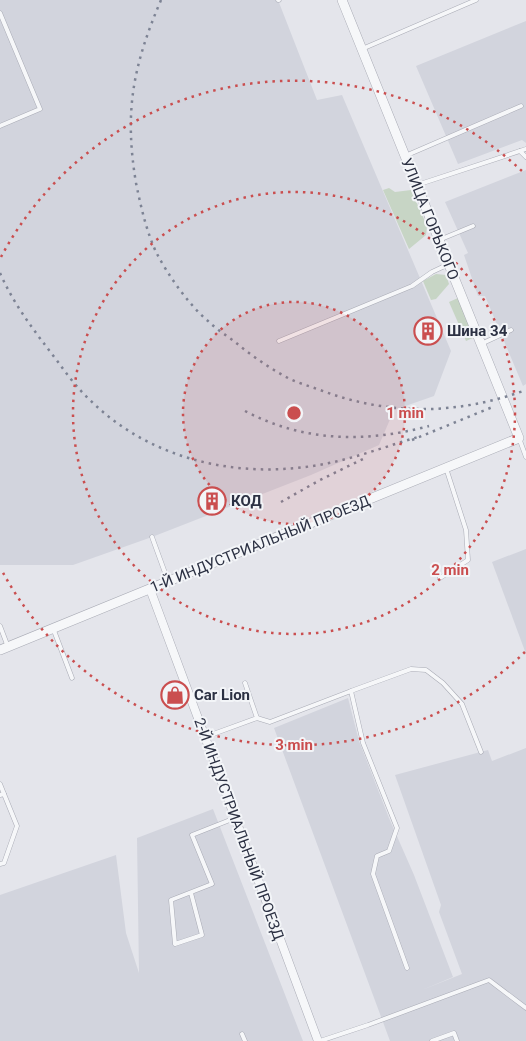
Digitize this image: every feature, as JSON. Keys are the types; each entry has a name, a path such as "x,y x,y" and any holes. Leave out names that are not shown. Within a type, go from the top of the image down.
{"street":[{"name":"УЛИЦА ГОРЬКОГО","path":"342,0 519,438"},
{"name":"1-Й ИНДУСТРИАЛЬНЫЙ ПРОЕЗД","path":"4,648 519,438"},
{"name":"2-Й ИНДУСТРИАЛЬНЫЙ ПРОЕЗД","path":"150,589 319,1041"}],"lane":[{"path":"362,49 476,0"},
{"path":"0,14 40,109 0,126"},
{"path":"405,156 521,106"},
{"path":"417,185 526,148"},
{"path":"520,151 526,157"},
{"path":"439,240 473,226"},
{"path":"279,341 412,286 432,272 449,264"},
{"path":"481,344 511,330"},
{"path":"519,438 526,455"},
{"path":"440,578 468,560 466,530 446,468"},
{"path":"152,537 168,581"},
{"path":"0,626 4,648"},
{"path":"53,628 72,678"},
{"path":"205,738 257,718 270,722 411,669 426,670 443,683 462,704 481,752"},
{"path":"245,683 257,718"},
{"path":"351,691 363,744 396,828 389,850 377,856 373,874 407,968"},
{"path":"0,784 2,794 18,826 4,863 0,864"},
{"path":"191,892 202,935 175,944 171,900 191,892 212,884 192,835 235,818"},
{"path":"319,1041 489,980 526,1008"},
{"path":"432,1041 454,1033 457,1041"},
{"path":"242,1034 245,1041"}],"shaded area":[{"path":"0,0 278,0 317,100 342,95 451,351 434,396 394,410 379,445 311,475 152,537 73,565 0,565"},
{"path":"526,21 526,143 522,140 458,164 416,66"},
{"path":"526,170 526,384 523,386 485,296 478,296 464,255 468,253 445,202"},
{"path":"526,549 526,654 492,562"},
{"path":"348,698 359,741 414,875 453,977 422,990 462,974 439,912 441,905 395,775 488,750 492,761 526,748 526,1041 390,1041 274,728"},
{"path":"213,809 303,1041 0,1041 0,895 116,855 126,933 139,973 137,838"}],"green space":[{"path":"389,188 395,192 411,190 427,226 426,235 409,249 383,190"},
{"path":"436,274 446,275 449,284 436,299 431,300 423,281"},
{"path":"458,298 475,337 466,341 449,302"}],"railway":[{"path":"161,0 144,46 134,89 131,111 132,157 140,201 152,244 172,279 193,306 214,327 274,370 288,378 346,398 397,408 449,408 500,398 526,390"},
{"path":"0,273 26,319 83,393 116,422 142,439 170,452 230,467 261,469 293,468 324,464 418,437"},
{"path":"412,440 495,406"},
{"path":"245,411 290,429 336,437 382,435 429,426"},
{"path":"281,502 363,459"}],"place":[{"name":"Шина 34","path":"428,331"},
{"name":"КОД","path":"212,501"},
{"name":"Car Lion","path":"175,695"}]}
